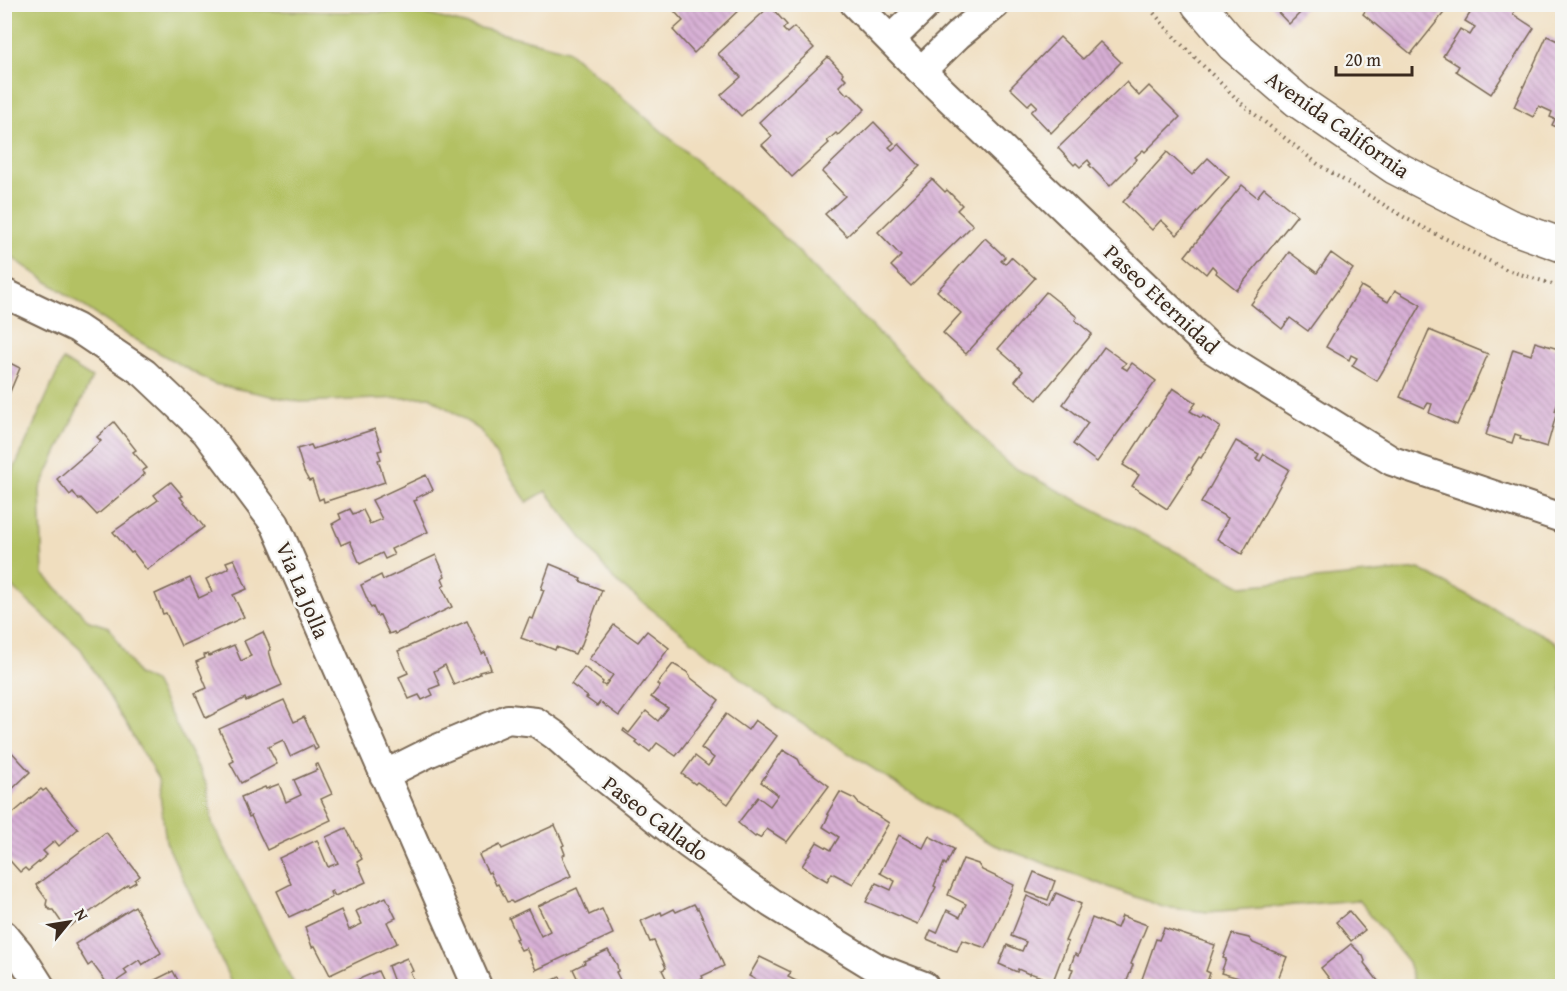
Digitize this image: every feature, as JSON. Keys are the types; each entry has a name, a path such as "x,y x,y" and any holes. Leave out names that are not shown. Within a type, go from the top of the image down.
{"street":[{"name":"Paseo Eternidad","path":"855,4 921,71 1209,347 1392,461 1563,518"},
{"path":"891,39 927,4"},
{"name":"Avenida California","path":"1198,4 1233,45 1298,101 1394,167 1509,226 1563,245"},
{"path":"921,71 987,7"},
{"name":"Via La Jolla","path":"4,293 77,328 144,373 206,432 275,524 477,987"},
{"name":"Paseo Callado","path":"384,775 430,752 508,719 536,722 687,843 771,903 877,968 924,987"},
{"path":"4,934 20,953 40,987"}],"green space":[{"path":"111,4 123,8 421,13 567,50 777,230 1009,465 1242,586 1419,569 1554,641 1562,650 1562,986 1415,986 1408,962 1358,900 1208,912 1163,907 992,844 785,713 614,580 546,491 527,502 480,430 430,397 300,402 214,384 119,330 4,252 5,5"},
{"path":"63,360 92,378 40,489 43,574 89,621 109,627 138,675 154,682 207,785 212,823 295,986 233,986 166,842 158,779 81,649 5,581 5,489"}],"building":[{"path":"668,4 745,4 694,53 673,30 683,21"},
{"path":"1270,4 1305,4 1307,6 1289,24"},
{"path":"1370,4 1451,4 1411,54 1363,14"},
{"path":"1476,4 1503,4 1534,28 1491,94 1456,71 1459,66 1443,56 1460,29 1470,35 1475,27 1465,21"},
{"path":"770,6 787,25 783,29 787,33 794,27 814,48 741,116 721,95 741,77 718,54"},
{"path":"1547,36 1562,43 1562,130 1552,125 1555,119 1550,117 1552,112 1539,106 1533,117 1514,107"},
{"path":"1060,37 1083,59 1100,42 1121,62 1051,133 1031,112 1037,106 1032,101 1028,105 1010,88"},
{"path":"828,57 846,79 839,86 865,109 838,135 836,133 827,141 829,143 792,177 762,145 772,136 759,122"},
{"path":"1126,82 1139,96 1149,86 1180,117 1145,152 1143,150 1135,157 1137,159 1110,186 1089,165 1091,164 1088,160 1080,167 1076,163 1074,165 1058,148"},
{"path":"874,122 894,143 889,147 892,150 899,144 920,166 847,236 825,214 845,196 822,172"},
{"path":"1167,152 1192,175 1208,158 1229,177 1177,235 1161,220 1152,230 1123,202"},
{"path":"932,179 962,205 957,210 973,225 911,286 891,266 901,256 878,232"},
{"path":"1242,185 1257,197 1264,188 1297,215 1237,290 1216,273 1217,271 1212,266 1206,274 1185,256"},
{"path":"985,238 1005,257 1001,261 1005,264 1011,257 1035,278 966,354 943,333 961,313 937,291"},
{"path":"1289,252 1317,273 1331,253 1353,269 1308,331 1290,318 1282,329 1251,304"},
{"path":"1361,286 1388,302 1395,290 1421,305 1377,381 1352,366 1357,358 1351,355 1349,360 1326,347"},
{"path":"1046,292 1077,317 1075,320 1092,334 1037,400 1015,381 1023,371 998,349"},
{"path":"1429,330 1488,354 1457,425 1429,413 1432,404 1428,403 1425,408 1400,397"},
{"path":"1535,342 1562,350 1562,396 1555,411 1557,412 1547,447 1520,439 1521,436 1515,434 1512,443 1486,435 1513,349 1531,355"},
{"path":"1104,347 1126,363 1122,367 1127,370 1132,363 1156,381 1097,462 1073,444 1088,423 1063,404"},
{"path":"4,360 20,368 4,406"},
{"path":"1173,388 1196,403 1190,411 1220,427 1167,509 1132,486 1139,475 1123,465"},
{"path":"114,422 136,450 133,452 147,468 142,471 145,474 97,515 73,492 70,495 57,479 101,441 97,437"},
{"path":"375,429 382,450 378,451 381,459 378,460 385,482 324,502 323,498 319,500 312,480 309,481 304,472 297,449 311,445 313,449"},
{"path":"1236,441 1259,454 1256,459 1260,461 1264,454 1289,469 1242,554 1217,539 1228,518 1201,503"},
{"path":"426,475 433,490 414,501 428,532 391,549 394,555 385,559 382,553 360,564 350,541 341,545 332,524 341,519 339,514 350,509 353,514 363,510 370,524 382,519 372,500"},
{"path":"171,482 204,527 147,570 113,532 158,500 154,495"},
{"path":"436,555 445,576 442,578 445,585 442,587 452,607 395,634 394,632 389,634 380,615 377,616 373,607 371,608 361,585 381,575 383,580"},
{"path":"234,559 247,589 233,595 244,617 181,646 155,594 190,578 199,598 212,592 206,579 229,568 226,562"},
{"path":"550,564 602,590 580,649 578,648 575,654 556,647 555,650 521,638 529,618 533,619 544,590 541,589"},
{"path":"467,621 482,654 485,652 491,669 479,672 480,674 454,685 445,665 434,671 440,685 430,689 433,695 422,700 419,695 409,699 399,677 408,673 398,651"},
{"path":"614,625 638,642 647,631 669,648 619,716 600,702 597,706 571,684 584,667 605,686 613,675 589,659"},
{"path":"263,632 282,685 246,701 245,698 206,718 195,693 207,688 196,662 205,658 204,655 209,656 234,645 241,661 251,656 244,641"},
{"path":"673,664 687,672 691,678 719,700 676,756 657,743 650,752 623,731 624,729 629,733 646,711 658,721 668,708 651,697 660,686 657,684"},
{"path":"284,700 294,722 304,717 318,748 315,750 313,745 290,756 283,740 268,747 277,764 241,783 230,763 234,761 219,729"},
{"path":"726,714 748,730 755,720 777,736 728,804 682,774 695,756 708,766 714,758 701,748"},
{"path":"4,748 7,751 9,749 30,772 4,797"},
{"path":"783,750 798,759 801,765 829,786 787,842 767,829 760,838 755,837 738,823 758,797 770,806 778,795 761,782"},
{"path":"318,764 332,794 321,799 331,820 267,850 241,797 279,784 286,802 301,795 294,780 317,770 315,765"},
{"path":"41,789 43,791 46,789 78,829 59,846 55,841 43,851 47,855 28,871 25,868 20,872 4,854 4,821"},
{"path":"840,792 855,799 889,823 853,884 832,873 827,881 802,866 817,842 831,850 839,837 823,827 829,815 827,814"},
{"path":"555,825 564,845 562,846 565,854 562,856 571,876 513,903 507,902 479,855 500,845 502,849"},
{"path":"346,828 362,859 357,862 366,882 335,896 332,891 330,892 332,897 289,917 277,891 291,884 279,858 317,840 328,867 338,863 326,837"},
{"path":"106,832 140,876 135,880 136,882 128,885 66,929 53,910 46,905 47,900 36,885"},
{"path":"899,835 923,848 929,836 954,849 946,865 944,863 934,886 936,887 918,924 866,902 876,883 891,890 895,881 880,873"},
{"path":"963,859 978,864 982,870 1014,885 986,948 962,940 957,951 927,939 931,930 937,933 947,910 960,917 966,904 948,895"},
{"path":"1034,872 1055,881 1048,900 1026,892"},
{"path":"577,888 589,915 602,909 613,934 536,970 526,948 521,950 515,939 518,938 509,918 528,909 541,936 550,931 538,906"},
{"path":"1056,893 1081,904 1065,941 1068,942 1053,981 1018,969 1017,972 999,964 1007,945 1022,951 1026,942 1011,936 1027,896 1050,906"},
{"path":"386,897 396,918 387,922 397,943 330,975 315,946 312,947 305,927 341,910 349,930 362,924 356,911"},
{"path":"694,904 698,908 724,966 702,976 703,978 691,986 670,986 662,970 666,968 654,941 650,942 641,921 661,912 662,915 674,909 676,912"},
{"path":"135,906 161,953 142,965 139,960 124,970 127,974 109,986 92,963 88,966 75,944"},
{"path":"1349,911 1365,930 1351,941 1336,922"},
{"path":"1122,916 1147,925 1131,964 1133,965 1125,986 1067,986 1075,954 1078,956 1092,918 1117,928"},
{"path":"1164,928 1215,945 1206,971 1210,973 1206,985 1201,983 1200,986 1163,986 1142,979 1156,939 1159,940"},
{"path":"1232,934 1249,938 1253,943 1287,957 1275,986 1236,986 1239,978 1221,973 1226,959 1223,958"},
{"path":"1351,944 1363,956 1364,963 1382,986 1333,986 1321,968"},
{"path":"608,950 617,965 618,971 616,972 623,986 581,986 573,969"},
{"path":"760,957 791,972 788,977 806,986 767,986 749,976"},
{"path":"407,958 413,971 410,972 417,986 385,986 394,982 388,966"},
{"path":"173,971 181,986 143,986"},
{"path":"378,971 385,986 343,986"},
{"path":"560,977 565,986 540,986"}]}
